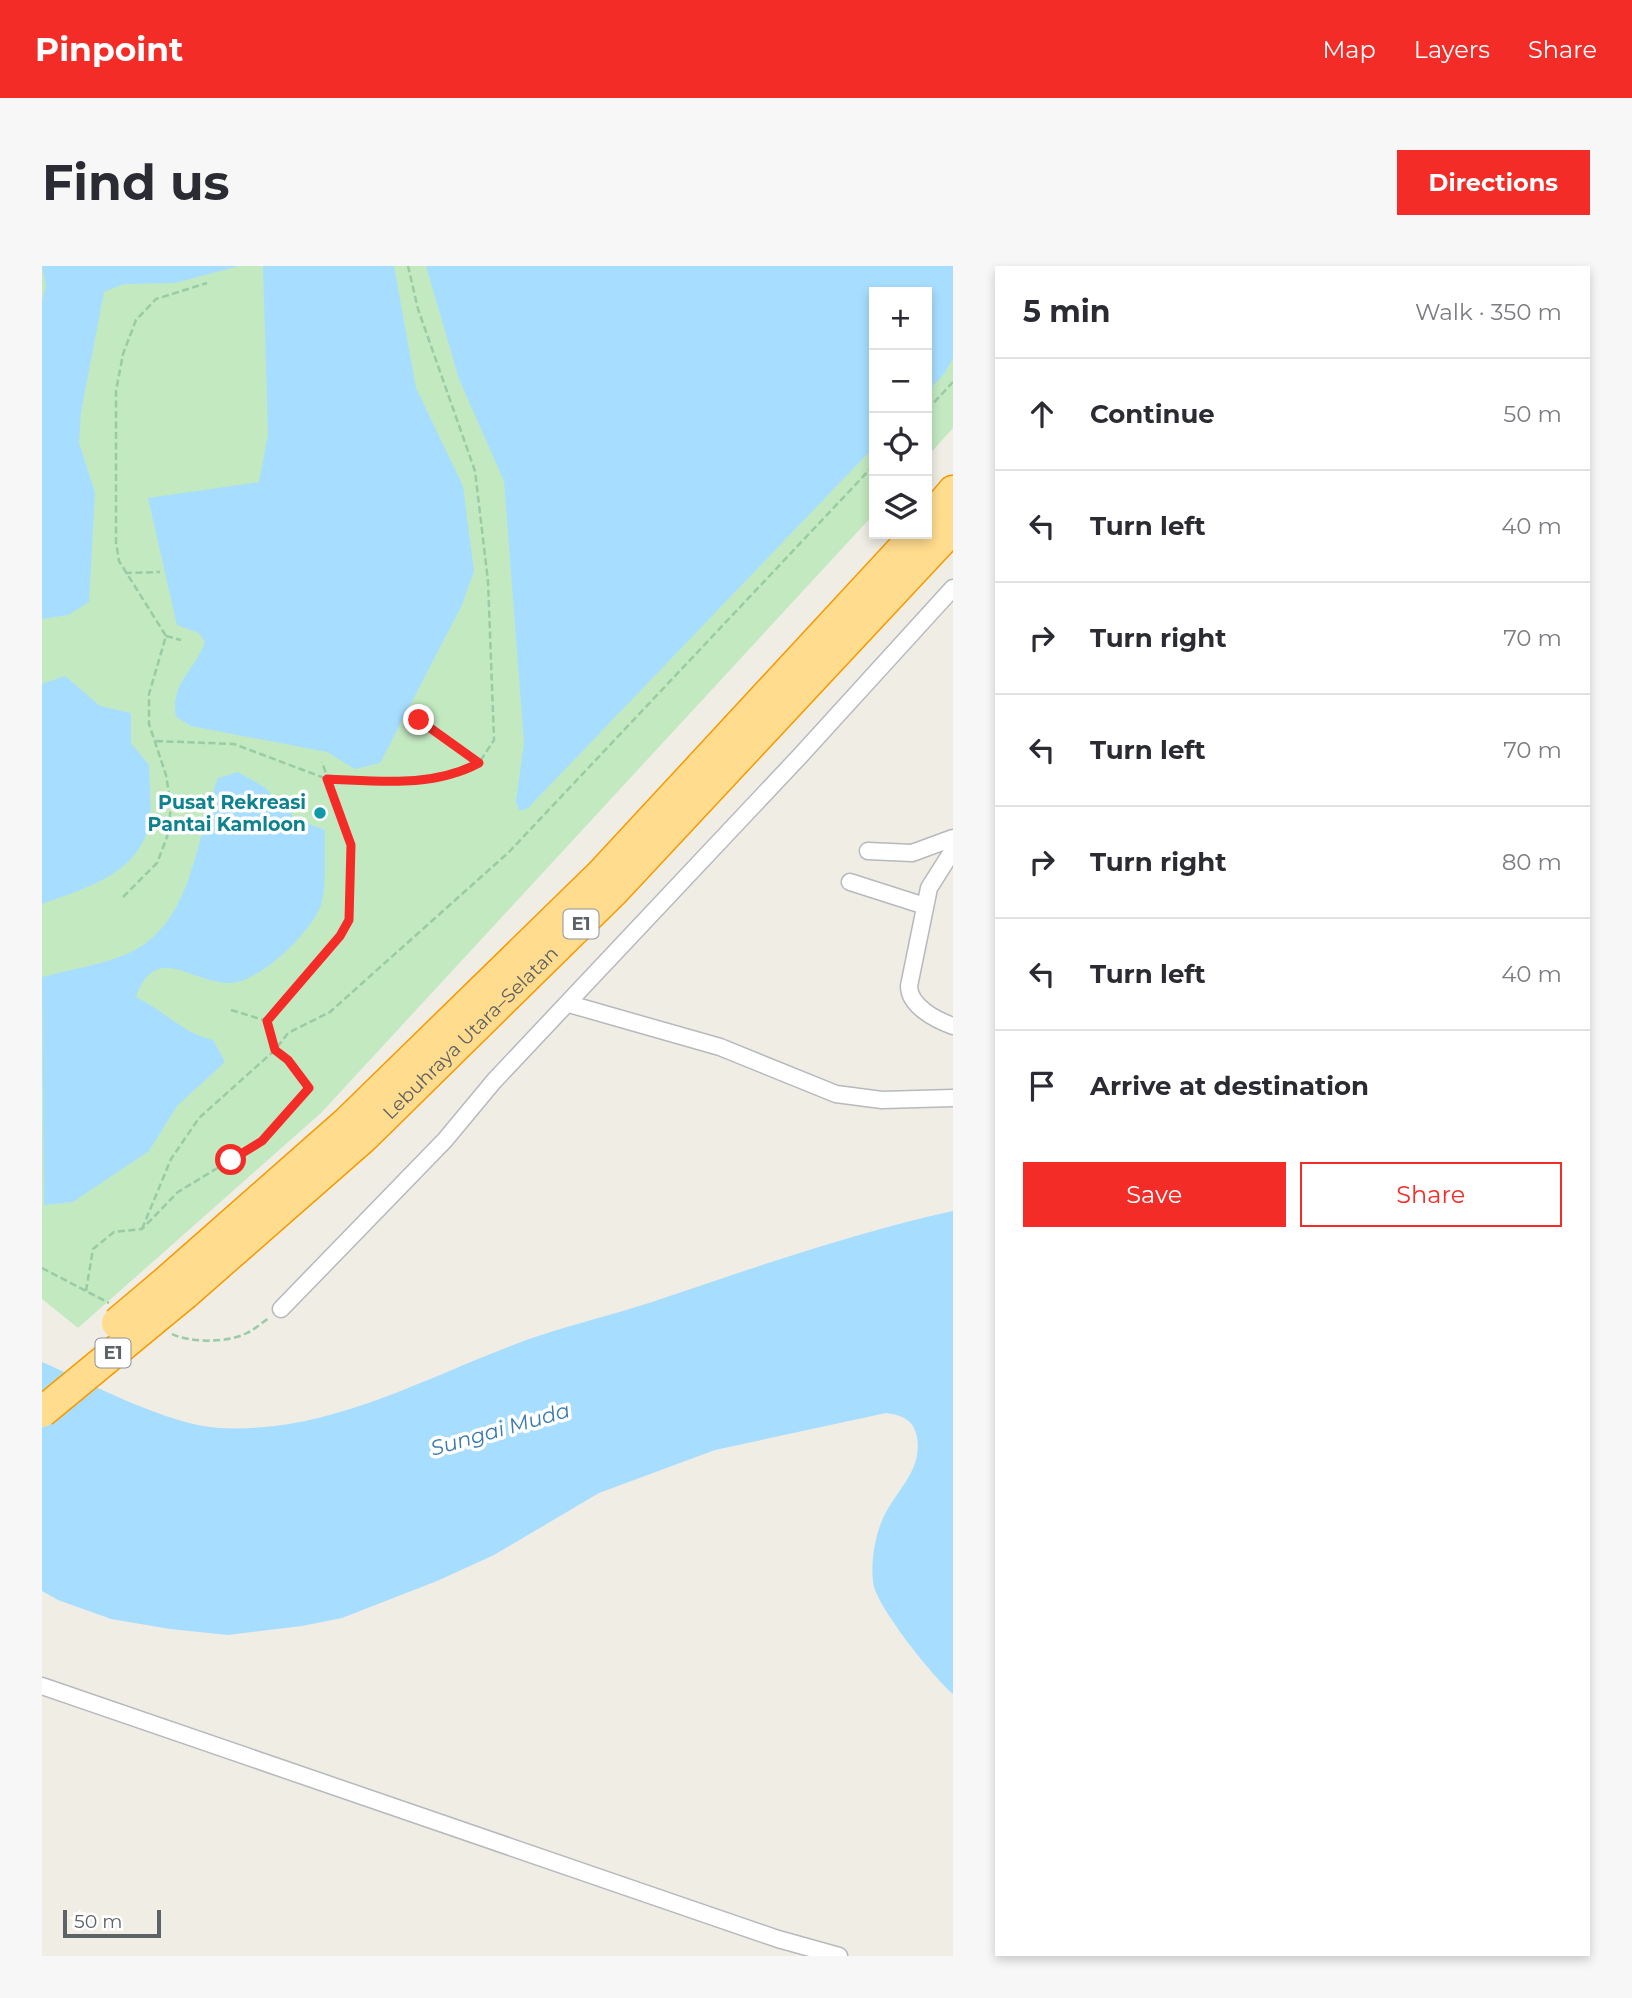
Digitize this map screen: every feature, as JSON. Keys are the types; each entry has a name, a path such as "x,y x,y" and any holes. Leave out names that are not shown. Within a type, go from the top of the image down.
{"highway":[{"path":"932,516 953,491"},
{"name":"Lebuhraya Utara–Selatan","path":"42,1386 177,1286 364,1137 566,939 953,528"},
{"name":"Lebuhraya Utara–Selatan","path":"42,1412 177,1286 602,873 911,539"}],"street":[{"path":"281,1309 386,1202 494,1081 569,1004 953,588"},
{"path":"868,851 912,853 953,838"},
{"path":"953,850 939,869 925,906 909,991 923,1009 953,1026"},
{"path":"850,882 925,906"},
{"path":"569,1004 720,1047 836,1094 882,1100 953,1098"},
{"path":"42,1686 778,1939 839,1956"}],"path":[{"path":"156,741 234,744 327,779 418,782 458,774 479,763 494,740 488,581 475,471 418,309 408,266"},
{"path":"181,640 166,636 125,573 116,542 116,391 123,354 136,320 156,299 207,284"},
{"path":"932,405 953,382"},
{"path":"142,1229 171,1159 200,1118 275,1050 288,1033 330,1012 509,852 869,470"},
{"path":"125,573 160,572"},
{"path":"123,897 157,863 167,837 171,807 156,741 149,724 149,694 166,636"},
{"path":"419,720 479,763"},
{"path":"267,1021 340,936 349,920 351,845 322,762"},
{"path":"231,1010 267,1021"},
{"path":"86,1291 93,1248 114,1232 142,1229 178,1192 262,1141 309,1088 288,1060 275,1050 267,1021"}],"green space":[{"name":"Pusat Rekreasi Pantai Kamloon","path":"42,266 953,266 953,428 932,451 932,287 869,287 869,519 321,1113 78,1328 42,1299"}],"water":[{"path":"42,266 239,266 175,283 124,284 104,292 81,412 79,443 95,492 89,602 68,615 42,619 42,301 46,286"},
{"path":"263,266 394,266 416,388 463,486 474,571 462,605 380,763 355,769 327,752 191,726 176,717 176,695 205,642 199,633 177,625 148,498 259,482 268,435"},
{"path":"426,266 953,266 953,358 944,374 932,387 932,287 869,287 869,452 528,808 519,811 516,801 524,743 504,481 459,379"},
{"path":"65,676 100,706 131,713 131,743 149,765 150,819 146,835 138,849 116,872 87,887 42,904 42,684"},
{"path":"238,772 264,787 296,819 325,830 325,878 321,905 306,930 294,943 267,967 252,976 238,982 225,983 162,968 144,981 136,997 193,1033 213,1040 225,1062 177,1106 149,1151 73,1202 44,1205 42,977 125,955 148,942 165,924 179,902 197,853 218,778"},
{"name":"Sungai Muda","path":"953,1211 953,1694 920,1658 894,1623 876,1593 873,1582 873,1560 879,1530 886,1512 911,1472 918,1450 917,1437 910,1422 886,1413 715,1450 599,1493 494,1555 437,1581 342,1618 228,1635 111,1619 58,1600 42,1591 42,1362 154,1412 199,1425 220,1428 262,1427 303,1421 383,1398 538,1336 838,1241"}],"place":[{"name":"Pusat Rekreasi Pantai Kamloon","path":"320,813"}],"route":[{"path":"231,1160 262,1141 286,1118 309,1088 288,1060 275,1050 267,1021 340,936 349,920 351,845 327,779 418,782 458,774 479,763 419,720"}]}
